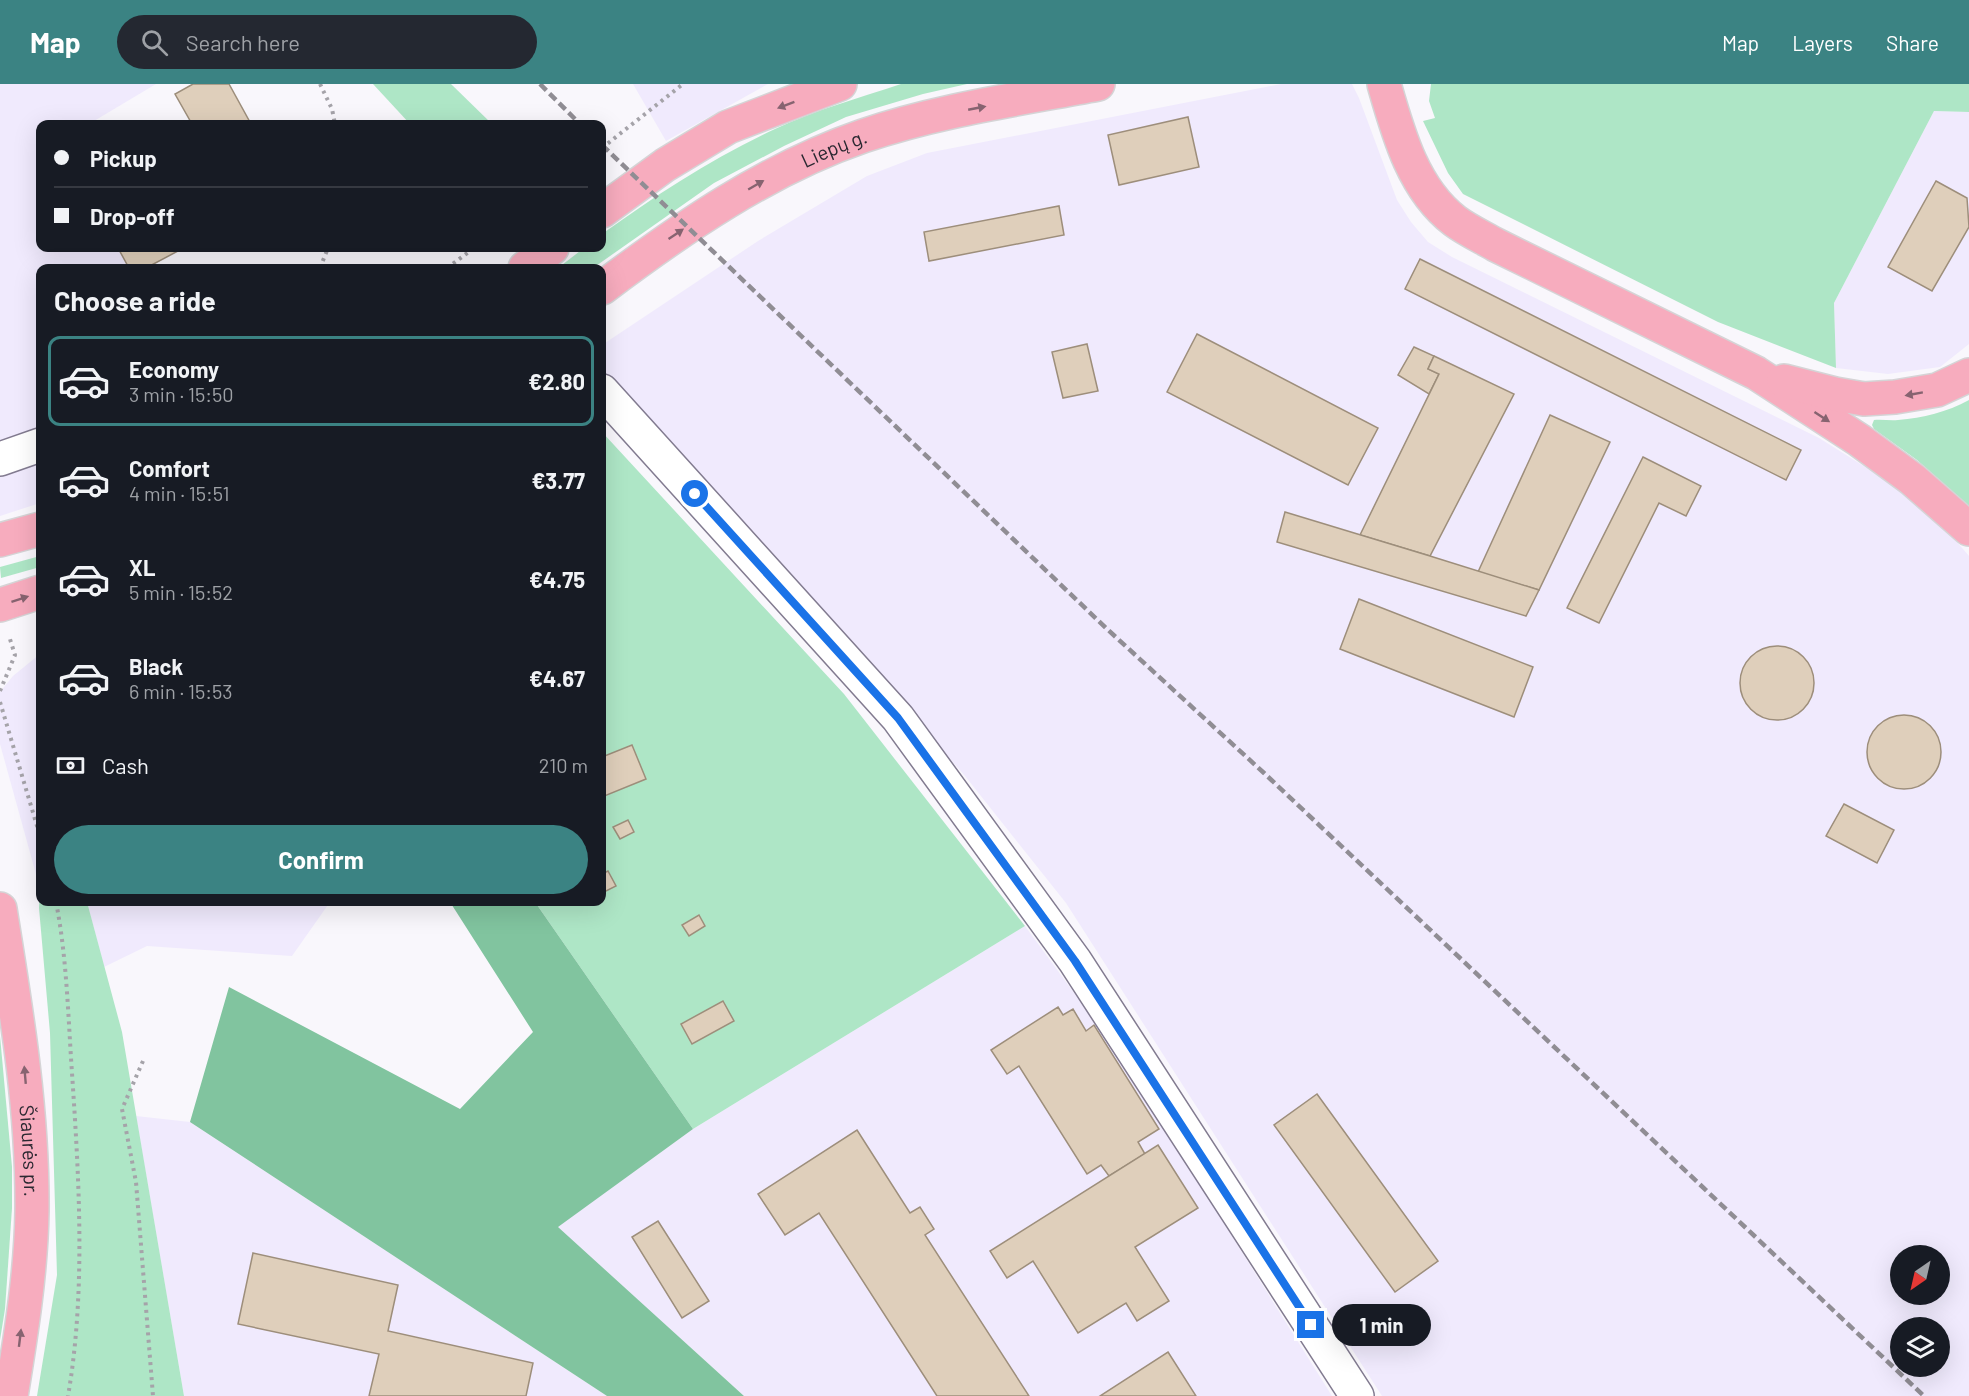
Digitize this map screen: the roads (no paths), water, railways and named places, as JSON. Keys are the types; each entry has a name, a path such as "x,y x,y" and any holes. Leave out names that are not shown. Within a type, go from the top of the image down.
{"main road":[{"path":"606,208 665,165 728,127 840,84"},
{"name":"Liepų g.","path":"606,285 705,215 810,156 863,136 919,119 1098,84"},
{"path":"1384,84 1407,156 1420,182 1437,206 1456,222 1496,245 1756,373 1912,479 1969,530"},
{"path":"530,264 547,252"},
{"path":"1756,373 1835,394 1864,399 1895,397 1937,390 1969,375"},
{"path":"0,540 36,530"},
{"path":"4,619 36,595"},
{"name":"Šiaurės pr.","path":"0,909 23,1053 30,1134 32,1213 26,1284 11,1396"}],"street":[{"path":"606,395 898,718 1075,961 1357,1396"},
{"path":"0,459 36,446"}],"railway":[{"path":"540,84 576,120"},
{"path":"606,149 1107,629 1264,773 1924,1396"}]}
